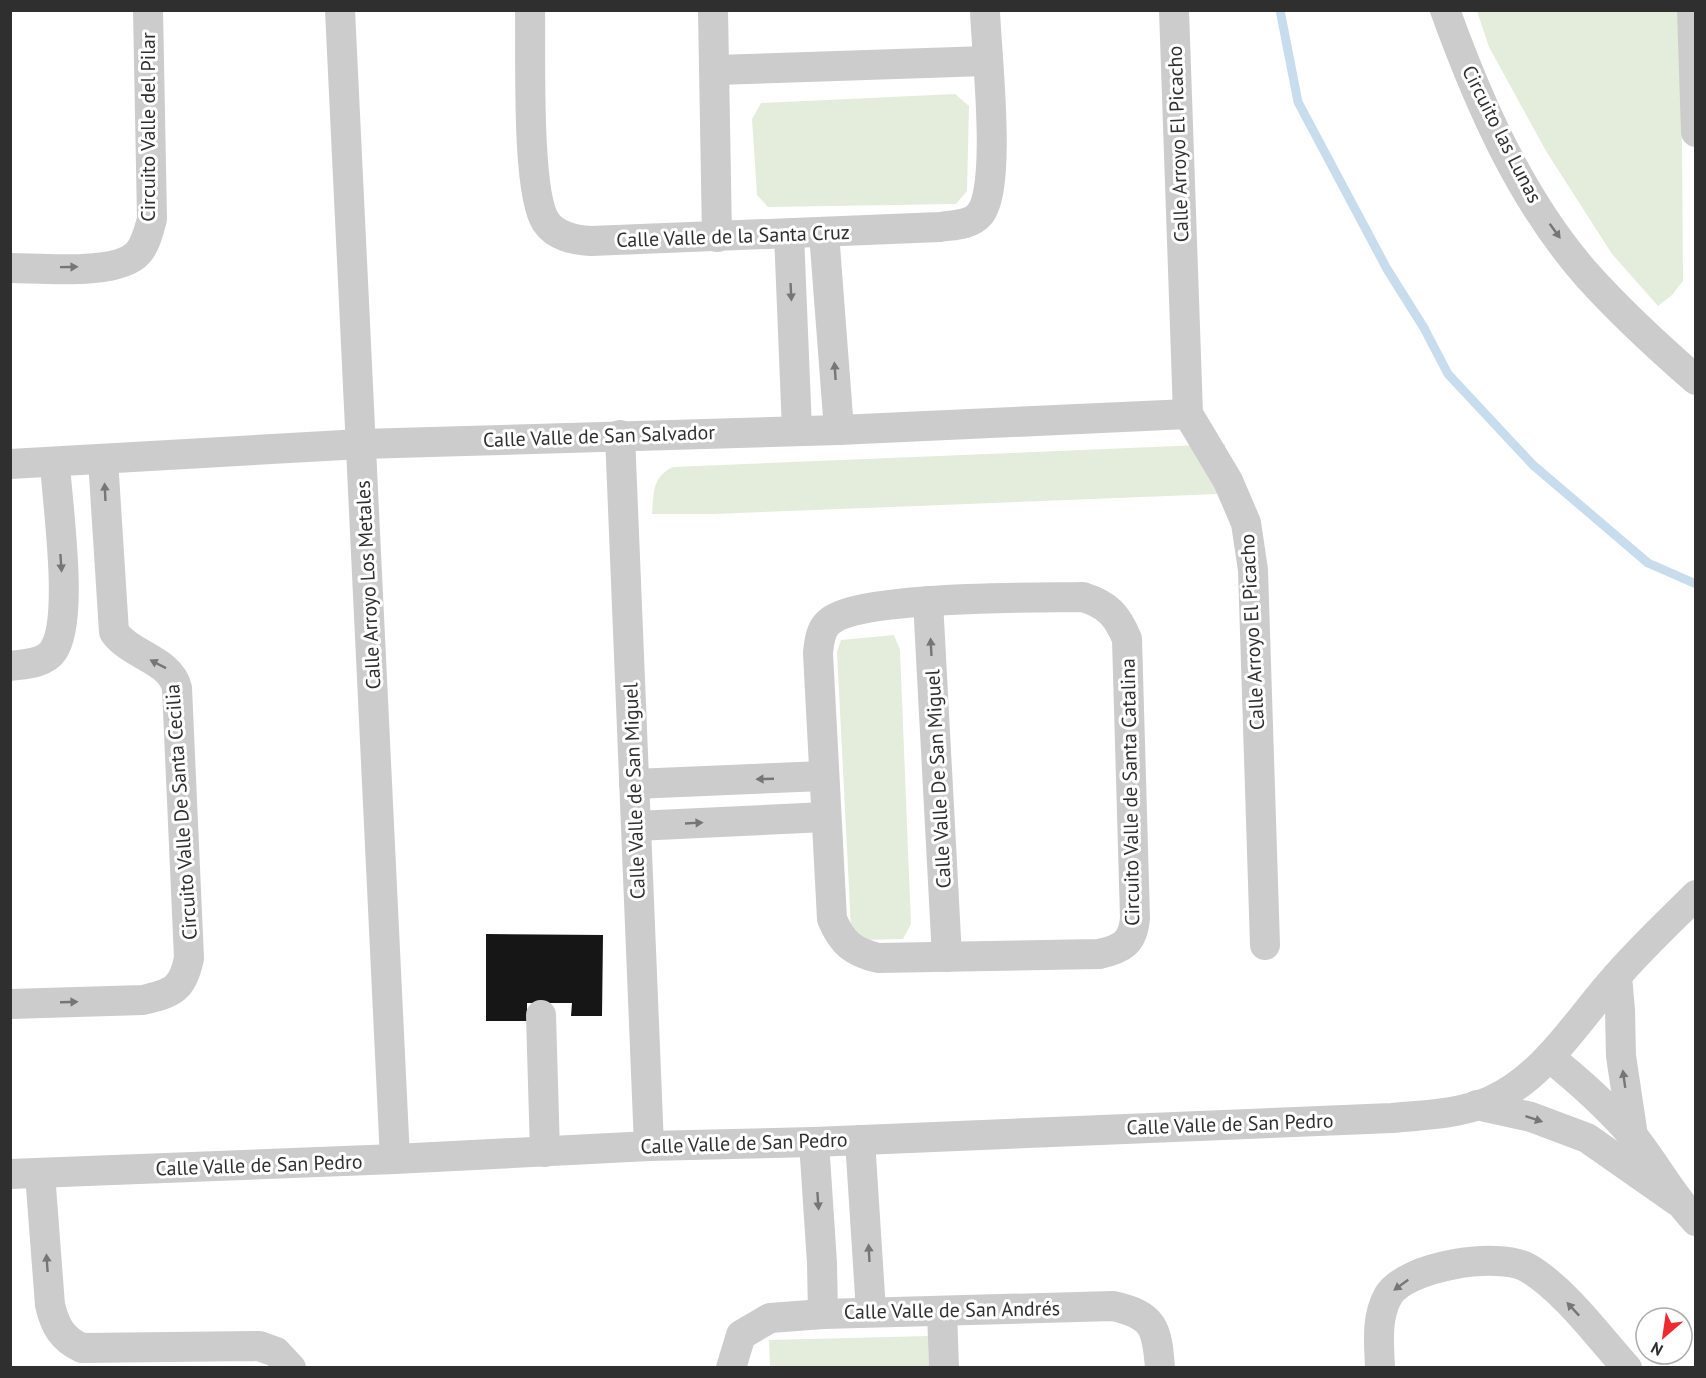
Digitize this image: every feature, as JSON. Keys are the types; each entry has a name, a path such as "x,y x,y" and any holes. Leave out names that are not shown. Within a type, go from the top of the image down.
{"street":[{"name":"Circuito Valle del Pilar","path":"10,268 106,267 122,263 137,254 143,244 152,219 148,10"},
{"name":"Calle Arroyo Los Metales","path":"340,10 395,1160"},
{"name":"Calle Valle de la Santa Cruz","path":"530,10 534,169 539,210 547,224 562,235 584,241 940,227 978,217 987,205 992,167 985,10"},
{"path":"713,10 716,70 717,237"},
{"name":"Calle Arroyo El Picacho","path":"1174,10 1188,414 1228,481 1246,523 1248,535 1253,570 1265,945"},
{"name":"Circuito las Lunas","path":"1445,10 1485,110 1521,182 1552,229 1586,273 1637,328 1695,380"},
{"path":"1692,10 1695,132"},
{"path":"716,70 986,61"},
{"name":"Calle Valle de la Santa Cruz","path":"824,232 840,430"},
{"name":"Calle Valle de la Santa Cruz","path":"789,234 798,430"},
{"name":"Calle Valle de San Salvador","path":"10,464 361,444 840,430 1188,414"},
{"name":"Calle Valle de San Miguel","path":"620,435 649,1146"},
{"name":"Circuito Valle De Santa Cecilia","path":"10,1004 143,1000 158,997 173,991 184,980 189,958 177,688 171,671 128,647 114,632 103,459"},
{"path":"10,666 44,659 52,653 60,638 63,597 54,463"},
{"name":"Circuito Valle de Santa Catalina","path":"1083,597 1100,602 1114,612 1127,639 1130,660 1136,918 1132,938 1119,948 1099,954 878,958 848,946 838,934 832,919 825,817 818,653 820,638 827,624 856,609 928,601 1083,597"},
{"name":"Calle Valle De San Miguel","path":"928,601 947,957"},
{"path":"634,784 823,776"},
{"path":"636,826 825,817"},
{"name":"Calle Valle de San Pedro","path":"10,1174 395,1160 649,1146 814,1142 1392,1118 1459,1112 1491,1101 1519,1084 1549,1057 1617,976 1695,895"},
{"path":"1617,976 1621,1056 1633,1137"},
{"path":"541,1015 545,1152"},
{"path":"1549,1057 1575,1078 1633,1137 1686,1211"},
{"name":"Calle Valle de San Pedro","path":"1477,1106 1531,1117 1587,1138 1686,1211"},
{"name":"Calle Valle de San Andrés","path":"860,1140 871,1311"},
{"name":"Calle Valle de San Andrés","path":"814,1142 823,1314"},
{"path":"40,1174 54,1321 83,1358 259,1346 276,1352 291,1368"},
{"path":"1380,1368 1380,1314 1389,1294 1401,1282 1419,1274 1480,1260 1503,1260 1526,1267 1550,1283 1602,1353 1627,1368"},
{"name":"Calle Valle de San Andrés","path":"731,1368 741,1335 770,1318 871,1311 1113,1306 1145,1316 1153,1326 1160,1368"},
{"path":"942,1311 944,1368"}],"green space":[{"path":"1477,11 1681,11 1683,281 1672,295 1658,306 1612,254 1546,151 1489,47"},
{"path":"955,94 969,106 967,191 956,204 768,207 757,195 752,119 761,103"},
{"path":"1225,444 1218,494 714,514 652,514 655,486 661,475 673,467"},
{"path":"894,635 900,650 911,924 903,939 863,940 851,928 837,652 841,640"},
{"path":"928,1336 929,1367 770,1367 769,1340"}],"building":[{"path":"486,934 603,935 602,1016 571,1016 572,1003 527,1003 527,1021 486,1021"}],"waterway":[{"path":"1280,10 1298,102 1387,269 1424,328 1448,374 1533,465 1648,563 1696,584"}]}
